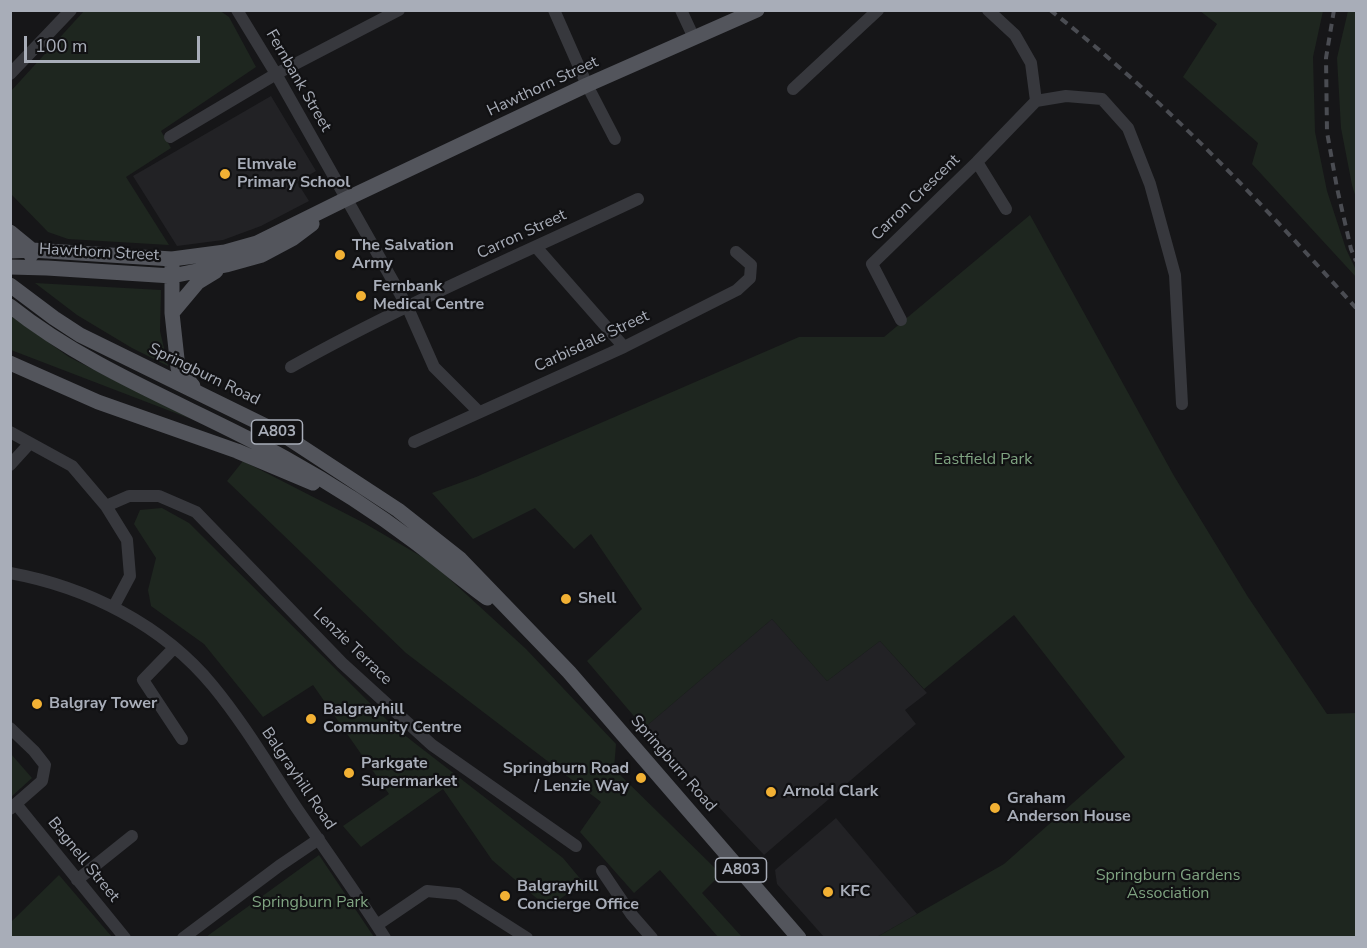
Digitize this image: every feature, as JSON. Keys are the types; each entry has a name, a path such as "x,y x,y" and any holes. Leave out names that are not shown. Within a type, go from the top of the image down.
{"main road":[{"name":"Hawthorn Street","path":"20,250 172,259 225,252 257,243 587,85 757,10"},
{"name":"Hawthorn Street","path":"20,267 172,276 226,265 261,255 292,239 346,199"},
{"path":"10,232 20,250 20,267"},
{"name":"A803","path":"172,259 172,313 178,368 197,391"},
{"path":"172,313 198,282 226,265"},
{"name":"Springburn Road","path":"10,285 46,313 80,335 282,434 398,510 460,559 576,680 799,938"},
{"name":"Springburn Road","path":"10,306 90,360 285,458 360,503 516,619"},
{"path":"10,363 98,402 237,451 360,503"}],"street":[{"path":"10,74 71,10"},
{"name":"Fernbank Street","path":"237,10 276,74 407,306 434,367 479,412"},
{"path":"170,137 276,74 399,10"},
{"path":"554,10 587,85 615,139"},
{"path":"681,10 694,38"},
{"path":"793,89 878,10"},
{"path":"988,10 1015,35 1031,63 1036,101 1066,96 1102,99 1128,128 1150,184 1175,275 1182,404"},
{"name":"Carron Crescent","path":"901,320 872,264 1036,101"},
{"name":"Carron Crescent","path":"977,162 1006,209"},
{"name":"Carron Street","path":"291,367 346,336 407,306 638,199"},
{"path":"536,247 624,347"},
{"name":"Carbisdale Street","path":"414,442 624,347 737,290 750,278 751,265 736,252"},
{"path":"10,432 72,466 106,506 127,540 130,576 114,606"},
{"path":"10,465 30,443"},
{"name":"Lenzie Terrace","path":"106,506 129,496 159,496 196,512 342,663 432,745 576,846"},
{"name":"Balgrayhill Road","path":"10,573 57,585 114,606 174,648 211,684 385,938"},
{"path":"174,648 143,680 182,739"},
{"path":"10,728 45,765 42,781 13,806"},
{"name":"Bagnell Street","path":"13,806 125,938"},
{"path":"77,880 132,836"},
{"path":"183,938 319,839"},
{"path":"602,871 631,914 652,938"},
{"path":"377,925 427,891 458,894 527,938"}],"shaded area":[{"name":"Elmvale Primary School","path":"271,96 316,171 297,182 309,201 261,226 223,240 177,246 133,176"},
{"name":"Arnold Clark","path":"772,619 827,681 880,641 927,693 905,710 916,724 764,855 644,728"},
{"path":"836,818 917,914 877,937 824,937 777,884 775,870"}],"green space":[{"path":"219,10 229,17 256,67 161,131 171,148 126,177 169,245 68,239 48,232 11,194 11,91 84,11"},
{"path":"1200,11 1323,11 1313,57 1315,132 1327,191 1346,249 1356,270 1356,277 1252,164 1258,143 1183,77 1217,24"},
{"path":"1348,11 1356,11 1356,198 1341,128 1337,58"},
{"name":"Eastfield Park","path":"1030,215 1174,476 1248,597 1327,714 1356,713 1356,937 877,937 1004,864 1125,757 1014,615 924,689 880,641 827,681 772,619 644,728 587,661 642,609 591,534 574,549 535,508 473,539 432,493 476,477 799,337 884,337"},
{"path":"35,283 161,290 160,331 168,366 132,348 77,315"},
{"path":"10,315 69,357 191,419 11,350"},
{"path":"243,461 364,523 431,562 526,649 616,744 614,769 721,874 702,893 742,937 718,937 660,870 634,893 580,832 601,802 406,653 227,481"},
{"path":"162,508 189,523 394,727 563,858 583,882 548,908 492,860 443,789 361,847 343,826 389,794 313,685 263,717 204,644 151,606 148,590 156,558 134,524 140,510"},
{"path":"11,754 32,778 11,797"},
{"name":"Springburn Park","path":"319,855 374,937 206,937"},
{"path":"59,875 112,937 11,937 11,922"}],"railway":[{"path":"1050,10 1132,78 1210,152 1356,308"},
{"path":"1334,10 1326,58 1327,132 1337,188 1351,249 1356,261"}],"place":[{"name":"Elmvale Primary School","path":"225,174"},
{"name":"The Salvation Army","path":"340,255"},
{"name":"Fernbank Medical Centre","path":"361,296"},
{"name":"Shell","path":"566,599"},
{"name":"Balgray Tower","path":"37,704"},
{"name":"Balgrayhill Community Centre","path":"311,719"},
{"name":"Parkgate Supermarket","path":"349,773"},
{"name":"Springburn Road / Lenzie Way","path":"641,778"},
{"name":"Arnold Clark","path":"771,792"},
{"name":"Graham Anderson House","path":"995,808"},
{"name":"KFC","path":"828,892"},
{"name":"Balgrayhill Concierge Office","path":"505,896"}],"park label":[{"name":"Springburn Gardens Association","path":"1168,885"}]}
